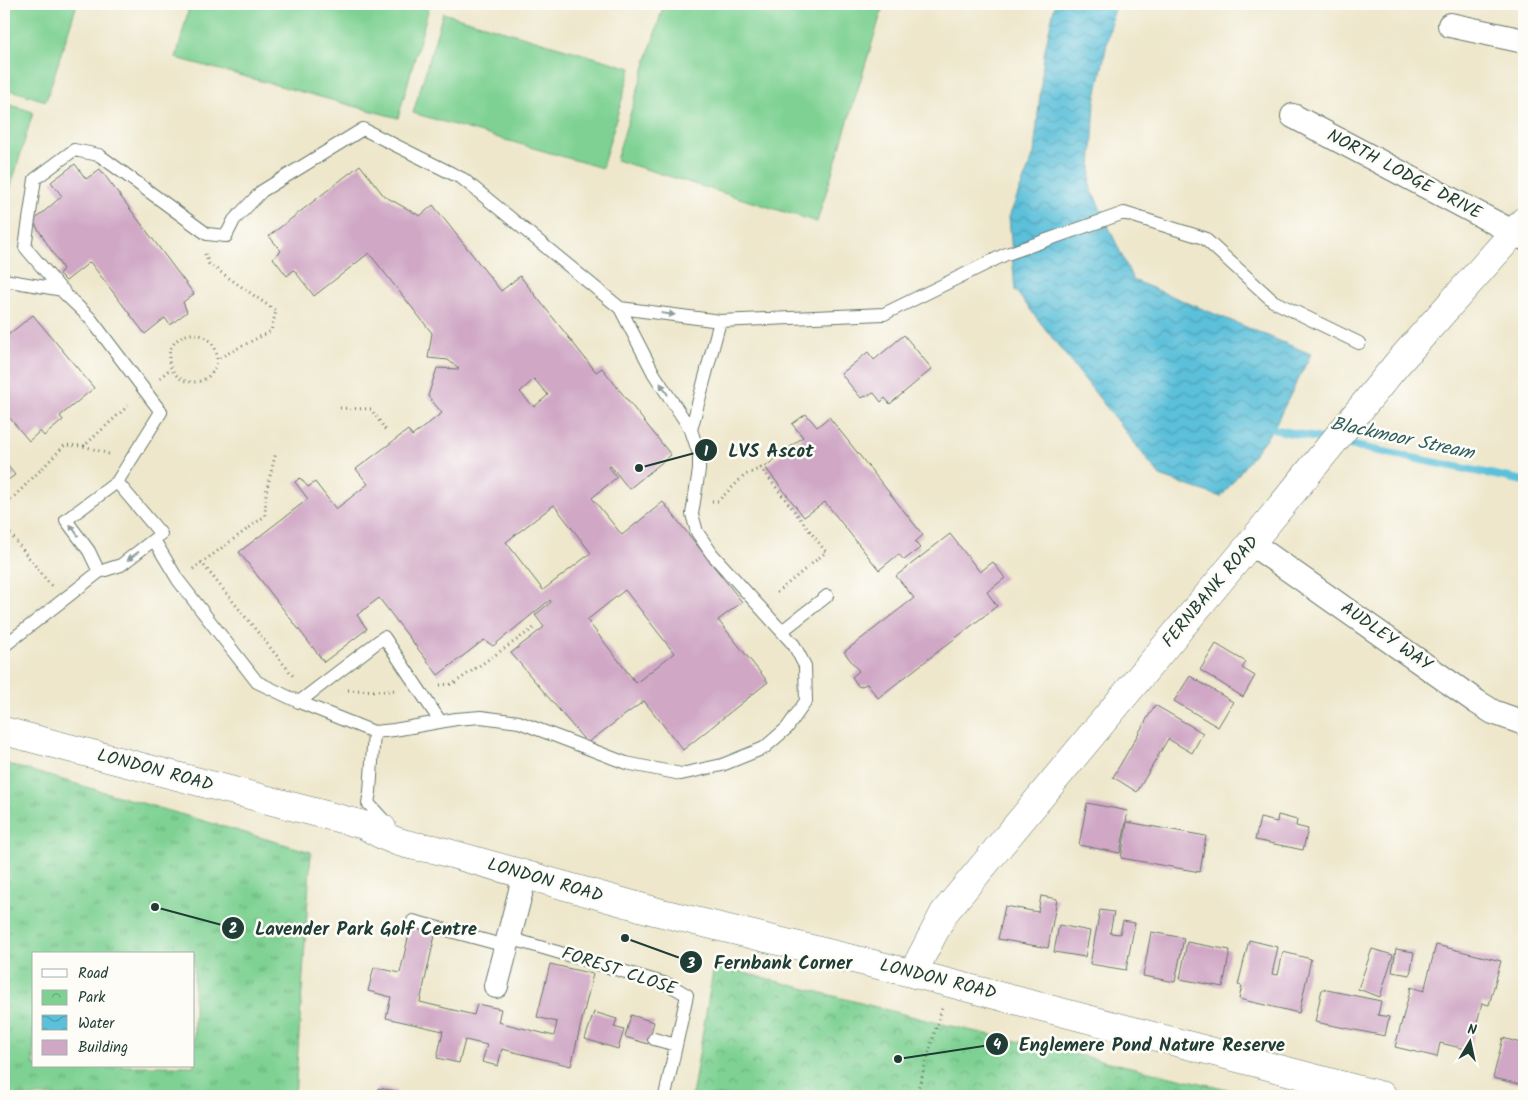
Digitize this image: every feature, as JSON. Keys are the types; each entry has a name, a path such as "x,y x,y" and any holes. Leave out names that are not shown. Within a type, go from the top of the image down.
{"main road":[{"name":"FERNBANK ROAD","path":"915,974 918,963 944,913 1252,543 1322,454 1397,364 1521,231"},
{"name":"LONDON ROAD","path":"4,732 366,814 393,831 420,839 434,849"},
{"name":"LONDON ROAD","path":"366,814 385,838 417,847 434,849 658,912 915,974 1383,1096"}],"street":[{"path":"1450,25 1524,41"},
{"name":"NORTH LODGE DRIVE","path":"1293,116 1521,231"},
{"name":"AUDLEY WAY","path":"1252,543 1477,702 1493,712 1524,723"},
{"path":"496,986 525,875"}],"lane":[{"path":"99,572 89,551 66,520 117,482 161,412 90,318 62,290 25,246 35,179 74,150 99,155 194,226 207,234 226,236 234,220 262,191 363,129 463,179 620,308 654,374 691,430 699,454 699,470 692,514 697,532 712,554 794,645 805,666 806,701 786,728 764,748 722,765 681,774 626,763 519,722 481,717 440,721 374,732 299,702 257,682 178,580 154,540"},
{"path":"620,308 720,321 884,314 1004,255 1124,213 1204,238 1273,300 1358,343"},
{"path":"4,280 62,290"},
{"path":"691,430 720,321"},
{"path":"4,646 99,572 121,565 161,534 117,482"},
{"path":"782,631 827,596"},
{"path":"299,702 384,637 440,721"},
{"path":"366,814 370,792 374,732"},
{"path":"413,921 508,942"},
{"name":"FOREST CLOSE","path":"508,942 670,985 687,995 665,1096"},
{"path":"654,1039 676,1045"}],"path":[{"path":"194,226 209,264 276,311 271,331 217,359"},
{"path":"200,335 207,339 216,351 217,359 216,367 211,374 198,382 190,382 182,380 171,368 169,353 177,340 184,336 200,335"},
{"path":"84,446 171,368"},
{"path":"340,408 371,409 388,432"},
{"path":"4,507 65,445 84,446 130,461"},
{"path":"178,580 265,516 266,492 276,452"},
{"path":"694,502 718,501 745,475 761,468 826,552 760,607"},
{"path":"4,526 63,601"},
{"path":"916,1096 943,1006"}],"green space":[{"path":"4,4 77,4 46,101 4,88"},
{"path":"190,4 430,4 398,118 176,58"},
{"path":"664,4 884,4 817,222 616,160"},
{"path":"443,13 631,68 602,168 413,113"},
{"path":"4,103 33,112 4,210"},
{"path":"4,763 311,852 295,1096 4,1096"},
{"path":"714,965 938,1023 1258,1096 692,1096"}],"water":[{"path":"1055,4 1115,4 1095,102 1090,186 1133,280 1311,354 1273,429 1221,497 1160,476 1015,290 1009,217 1034,154 1044,54"}],"building":[{"path":"75,164 86,179 100,169 194,294 183,302 187,312 170,325 165,318 145,334 90,262 66,281 59,274 63,269 33,221 62,196 51,182"},
{"path":"360,165 384,196 420,216 433,205 501,291 520,276 596,372 602,368 671,455 629,489 611,466 609,467 617,477 592,498 622,535 663,502 742,602 718,620 768,682 683,750 644,701 587,743 511,653 544,627 535,615 551,602 550,600 493,646 484,640 438,675 379,598 357,615 367,629 324,662 239,552 308,499 295,482 300,478 308,487 315,482 336,509 368,484 356,469 408,430 412,436 442,413 428,396 437,368 459,369 448,360 428,358 432,333 369,253 314,296 294,270 287,276 273,258 281,251 269,236","holes":["534,379 548,395 534,407 520,392","554,505 591,553 543,590 506,542","625,590 674,653 636,683 587,620"]},
{"path":"33,315 94,388 60,416 63,420 44,436 40,431 29,441 8,416 4,419 4,338"},
{"path":"904,335 932,369 890,404 885,398 881,402 874,393 861,398 841,374 868,352 874,360"},
{"path":"806,414 817,427 829,417 923,535 915,542 920,548 904,560 899,554 879,570 825,502 804,517 765,467 803,437 792,424"},
{"path":"4,461 15,475 4,483"},
{"path":"950,534 980,572 993,562 1005,578 987,592 997,606 878,698 867,684 859,687 852,677 859,671 844,652 914,598 896,576"},
{"path":"1216,644 1246,662 1242,668 1255,676 1243,697 1200,670"},
{"path":"1190,676 1233,702 1218,727 1174,701"},
{"path":"1155,705 1203,733 1192,753 1168,739 1137,792 1113,777"},
{"path":"1087,803 1128,811 1120,853 1079,845"},
{"path":"1278,815 1297,820 1296,826 1308,829 1303,850 1255,840 1260,818 1277,822"},
{"path":"1127,822 1206,836 1200,872 1121,858"},
{"path":"1041,896 1057,899 1048,948 998,939 1005,906 1038,912"},
{"path":"1100,910 1114,912 1110,933 1120,934 1123,921 1135,923 1126,970 1090,964"},
{"path":"411,925 436,931 420,1002 474,1015 477,1004 501,1009 498,1022 554,1036 557,1022 537,1017 550,964 593,974 571,1066 502,1049 498,1066 482,1062 487,1045 465,1040 459,1063 437,1058 443,1031 386,1018 391,997 368,991 374,967 400,973"},
{"path":"1059,925 1090,931 1085,957 1054,952"},
{"path":"1151,932 1184,938 1175,982 1143,976"},
{"path":"1249,940 1278,947 1272,974 1278,975 1283,952 1311,959 1299,1013 1239,999 1242,986 1238,985"},
{"path":"1187,942 1230,950 1223,987 1180,979"},
{"path":"1436,945 1501,961 1489,1005 1482,1003 1470,1050 1440,1043 1437,1057 1395,1047 1411,987 1424,991"},
{"path":"1372,949 1393,955 1380,997 1358,989"},
{"path":"1396,949 1414,952 1410,975 1392,972"},
{"path":"1322,989 1381,1001 1378,1015 1389,1017 1385,1036 1315,1022"},
{"path":"594,1012 617,1019 614,1027 624,1030 618,1049 585,1039"},
{"path":"631,1015 654,1022 648,1044 625,1037"},
{"path":"1503,1038 1524,1044 1524,1085 1493,1078"},
{"path":"378,1088 396,1091 395,1096 376,1096"}],"waterway":[{"name":"Blackmoor Stream","path":"1273,429 1326,440"},
{"name":"Blackmoor Stream","path":"1340,443 1524,481"}],"place":[{"name":"LVS Ascot","path":"639,468"},
{"name":"Lavender Park Golf Centre","path":"155,907"},
{"name":"Fernbank Corner","path":"625,938"},
{"name":"Englemere Pond Nature Reserve","path":"898,1059"}]}
